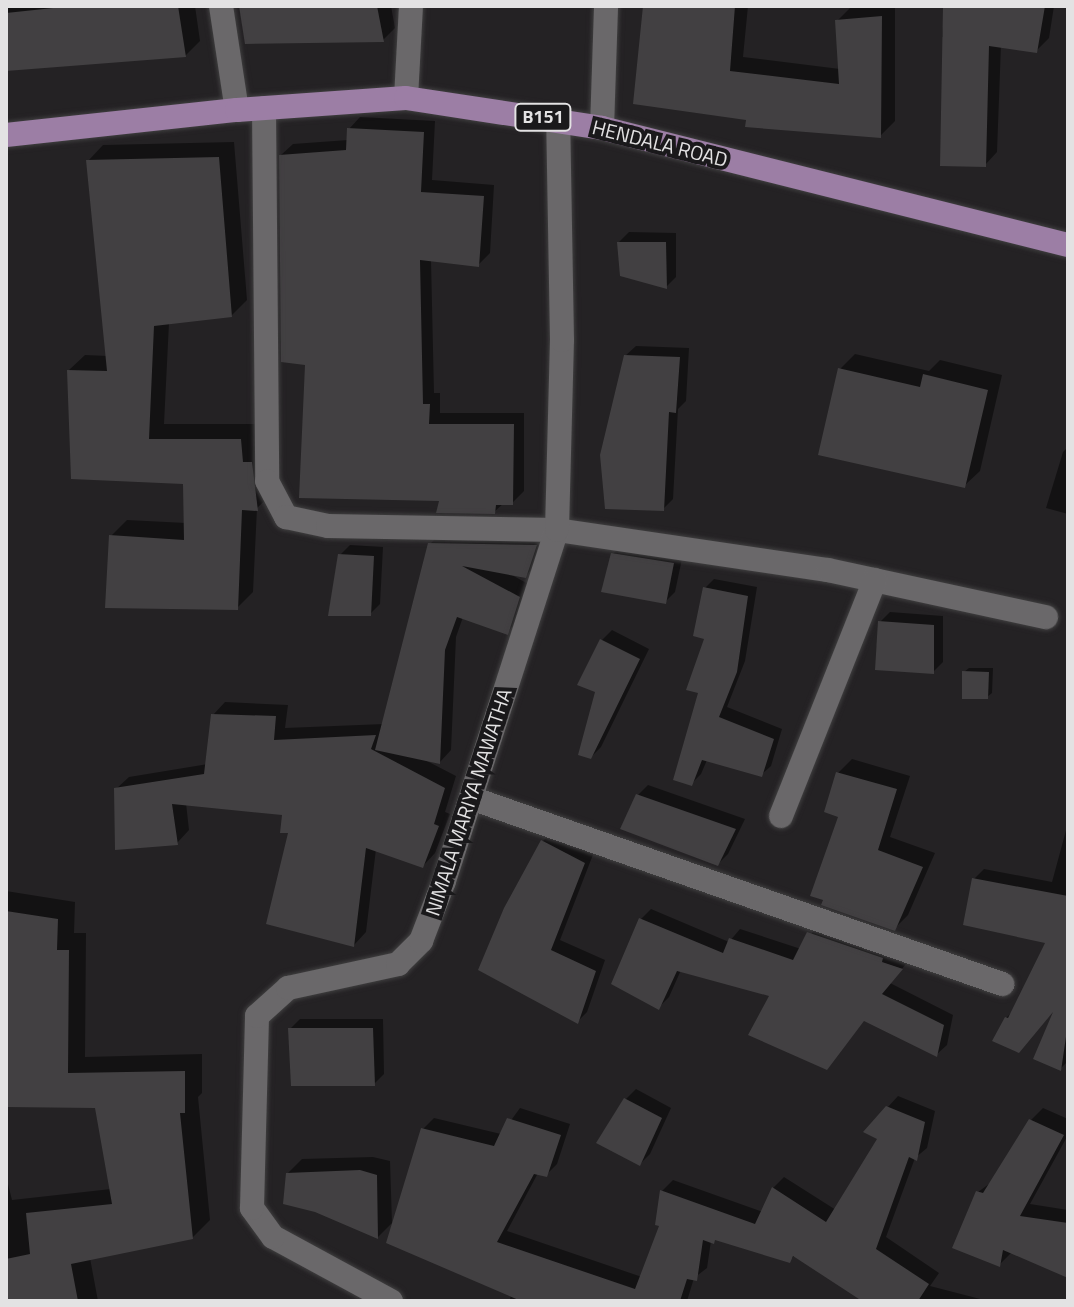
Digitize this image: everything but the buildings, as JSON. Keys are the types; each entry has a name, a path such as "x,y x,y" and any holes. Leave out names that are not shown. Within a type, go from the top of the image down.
{"main road":[{"name":"HENDALA ROAD","path":"6,135 237,110 406,98 602,128 1068,245"}],"street":[{"path":"221,6 237,110"},
{"path":"406,98 411,6"},
{"path":"602,128 606,6"},
{"path":"264,108 267,481 286,517 328,526 557,530 875,580 1046,617"},
{"name":"NIMALA MARIYA MAWATHA","path":"391,1301 273,1237 252,1208 257,1016 288,988 398,964 421,941 471,798 557,530 562,340 558,120"},
{"path":"781,816 875,580"},
{"path":"471,798 1002,984"}]}
